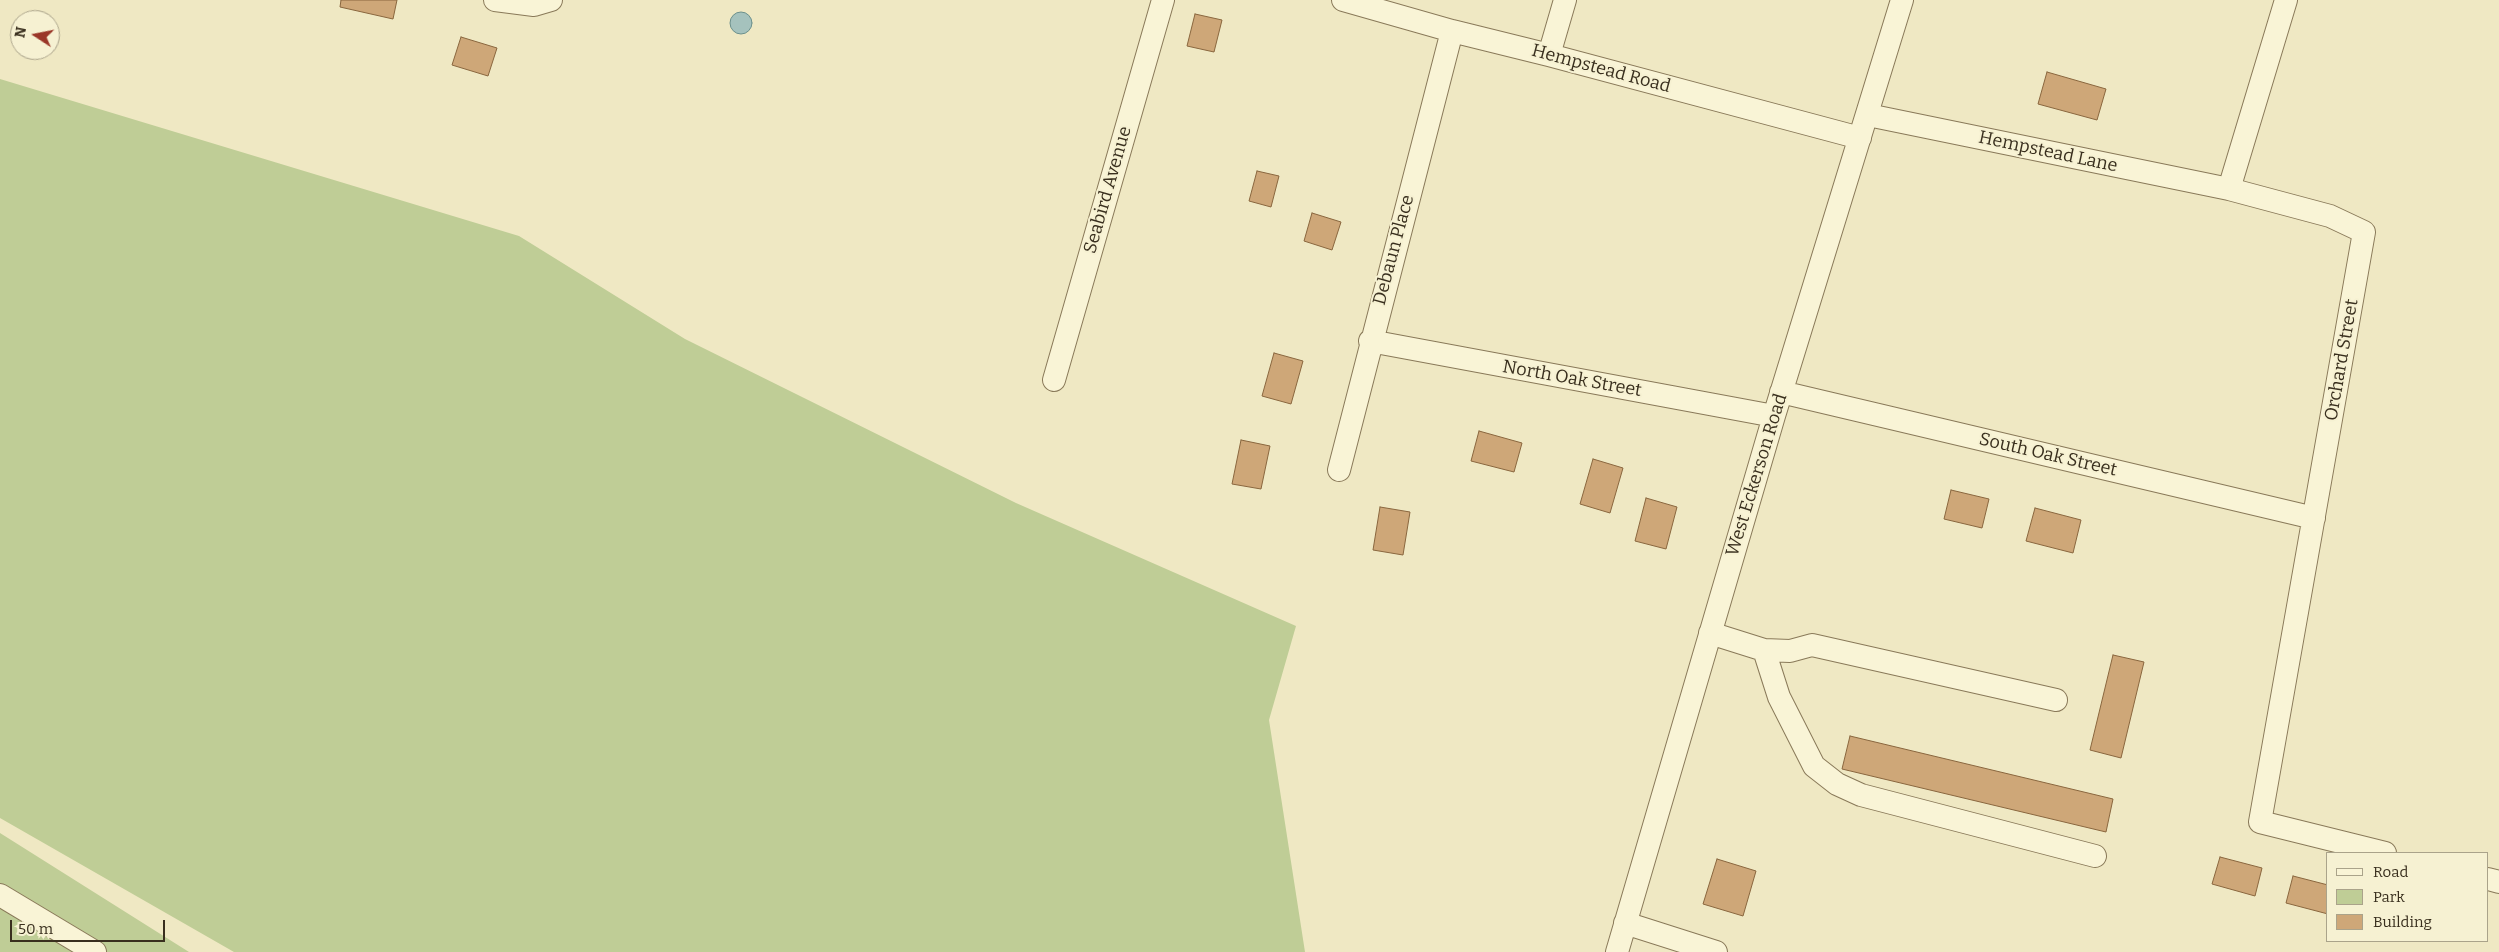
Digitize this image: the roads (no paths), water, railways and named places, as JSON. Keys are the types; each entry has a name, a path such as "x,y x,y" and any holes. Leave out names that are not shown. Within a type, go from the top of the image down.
{"street":[{"path":"496,0 534,6 551,0"},
{"name":"Seabird Avenue","path":"1054,380 1163,0"},
{"name":"Hempstead Road","path":"1343,0 1452,31 1860,138"},
{"path":"1549,55 1565,0"},
{"name":"West Eckerson Road","path":"1617,952 1781,392 1902,0"},
{"path":"2229,189 2286,0"},
{"name":"Debaun Place","path":"1339,470 1370,341 1452,31"},
{"name":"Hempstead Lane","path":"1868,115 2229,189"},
{"name":"Orchard Street","path":"2229,189 2330,216 2364,232 2260,822 2380,852"},
{"name":"North Oak Street","path":"1370,341 1774,416"},
{"name":"South Oak Street","path":"1781,392 2314,518"},
{"path":"1710,633 1764,650 1790,650 1812,645 2056,700"},
{"path":"1764,650 1779,697 1814,766 1837,784 1861,795 2095,856"},
{"path":"0,896 95,952"},
{"path":"1625,923 1716,952"}],"water":[{"path":"737,12 745,12 752,19 752,27 745,34 737,34 730,27 730,19"}]}
